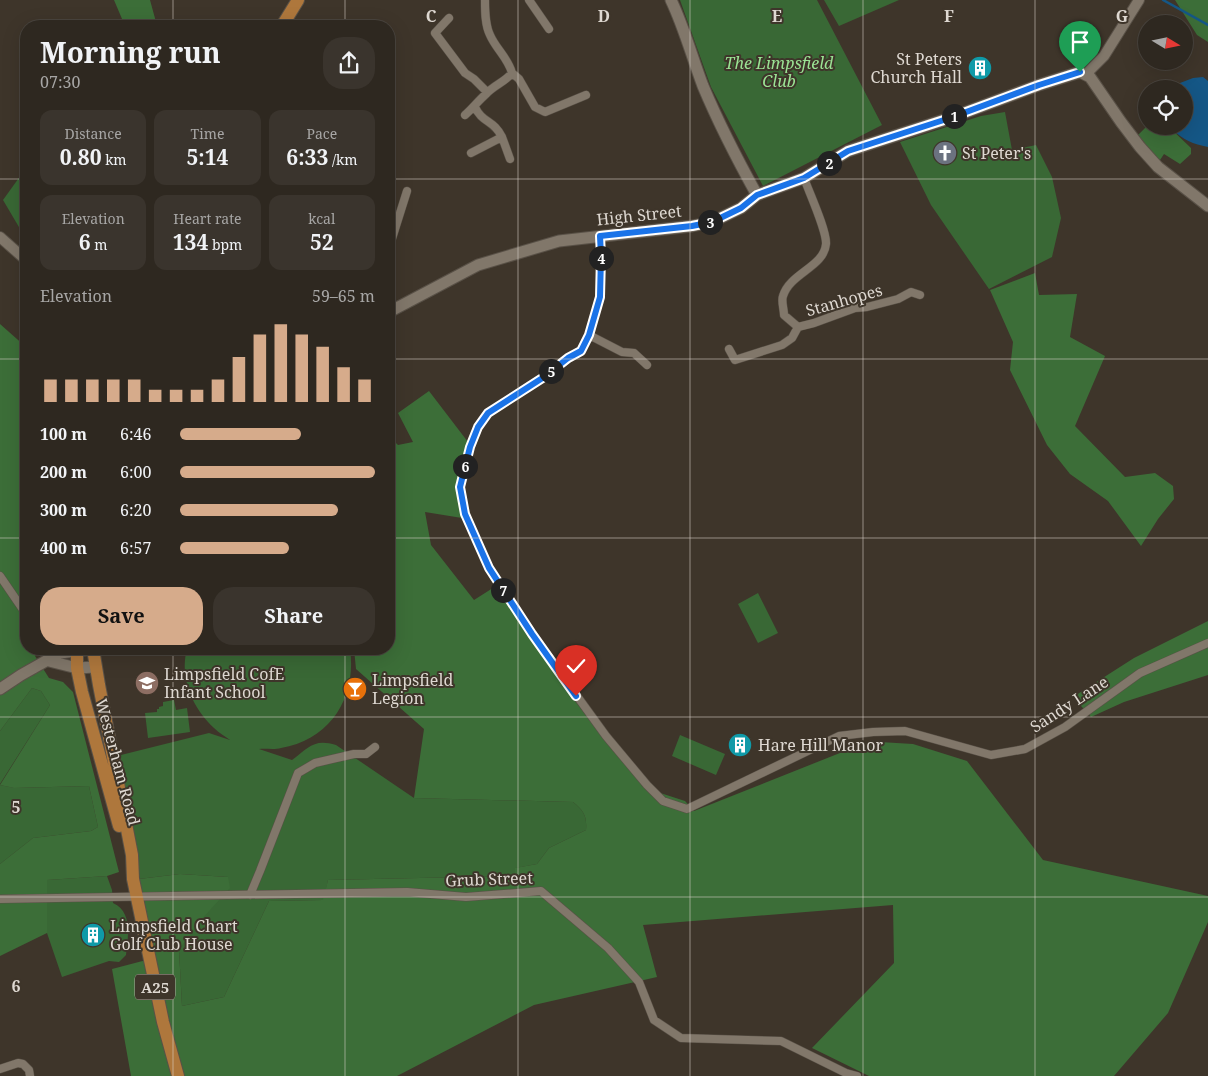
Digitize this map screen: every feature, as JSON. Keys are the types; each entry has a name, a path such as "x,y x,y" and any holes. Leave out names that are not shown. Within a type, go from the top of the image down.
{"main road":[{"path":"286,20 298,0"},
{"path":"671,0 702,84 726,140 757,195"},
{"name":"High Street","path":"395,308 478,265 559,241 686,227 712,222 741,208 757,195 804,178 848,151 950,118 1039,85 1080,72 1086,74"},
{"path":"1086,74 1140,147 1158,167 1208,206"},
{"path":"0,690 32,668 57,655"},
{"name":"Westerham Road","path":"77,655 77,668 82,692 133,880 163,1022 178,1076"},
{"path":"49,660 77,668 94,655"},
{"name":"Westerham Road","path":"94,655 132,855 133,880"}],"street":[{"path":"485,0 489,34 510,65 512,73 519,79 535,106 545,112 586,96"},
{"path":"529,0 549,30"},
{"path":"1086,74 1104,56 1139,0"},
{"path":"449,18 434,33 465,73 487,92"},
{"path":"465,114 475,107 487,92 507,80 512,73"},
{"path":"475,107 479,116 497,127 510,159"},
{"path":"471,153 502,137"},
{"name":"Stanhopes","path":"804,178 821,221 826,244 819,260 792,280 782,297 784,315 798,327 855,308 898,299 911,292 920,295"},
{"path":"395,229 407,191"},
{"path":"600,236 600,297 589,335 622,352 634,353 647,365"},
{"path":"0,237 20,255"},
{"path":"729,350 735,360 782,345 792,338 798,327"},
{"name":"Sandy Lane","path":"589,335 581,351 488,413 478,427 470,447 460,487 465,514 489,568 532,634 601,729 663,801 687,810 839,736 905,731 992,755 1025,749 1066,727 1140,673 1208,643"},
{"path":"0,576 20,605"},
{"path":"48,655 49,660"},
{"path":"250,895 298,773 315,763 354,754 366,754 375,747"},
{"name":"Grub Street","path":"0,900 406,892 466,897 541,891 608,948 639,982 654,1020 682,1038 780,1041 846,1073 857,1076"},
{"path":"0,1069 18,1063 23,1064 29,1070 30,1076"}],"green space":[{"path":"114,0 150,0 155,20 122,20"},
{"name":"The Limpsfield Club","path":"680,0 817,0 882,125 763,186 711,87"},
{"path":"824,0 899,0 839,26"},
{"path":"1175,0 1208,0 1208,42 1197,35 1193,29 1193,15 1184,15"},
{"path":"1005,112 1012,150 1036,145 1052,177 1061,218 1052,257 989,289 931,205 900,142 981,116"},
{"path":"1177,135 1191,148 1191,154 1180,164 1164,154 1158,163 1137,136"},
{"path":"20,176 20,229 3,200"},
{"path":"1035,273 1039,295 1077,294 1070,337 1105,356 1075,426 1125,477 1155,473 1173,486 1174,499 1158,519 1141,546 1108,501 1070,474 1047,445 1010,370 1013,342 990,290"},
{"path":"0,324 20,342 20,655 36,655 49,678 63,682 73,692 119,872 107,876 47,880 47,933 0,956 0,864 33,838 91,831 98,827 89,786 14,788 0,785 50,705 41,691 32,688 0,731"},
{"path":"429,391 468,442 456,484 462,518 425,512 431,545 474,600 496,586 559,680 605,740 648,789 685,801 694,811 855,747 880,742 913,744 967,761 1043,860 1208,896 1208,922 1168,1013 1114,1076 869,1076 812,1048 894,963 893,905 643,925 657,977 534,1005 397,1076 131,1076 112,969 154,958 139,879 180,874 228,877 230,888 200,921 179,950 182,1006 224,997 269,901 323,900 328,880 515,876 515,868 537,864 549,848 586,830 584,814 573,802 414,798 424,729 356,669 355,655 395,655 395,442 398,445 413,442 398,413"},
{"path":"758,593 778,633 758,643 738,604"},
{"path":"1208,621 1208,675 1124,702 1091,717 1073,697 1134,658"},
{"path":"186,655 350,655 349,683 344,699 337,713 327,726 314,736 299,743 278,749 259,749 292,760 312,745 328,743 336,745 414,798 573,802 584,814 586,830 549,848 537,864 516,868 515,876 328,880 324,900 269,901 224,997 182,1006 179,950 228,877 180,874 139,879 121,776 121,755 209,733 230,740 206,720 194,702 186,682"},
{"path":"32,688 41,691 50,705 0,784 0,731"},
{"path":"174,700 176,710 187,708 190,732 148,738 145,713 157,712 159,707 163,706 163,702"},
{"path":"680,735 725,754 716,775 672,756"},
{"path":"0,785 15,788 89,786 98,827 91,831 33,838 0,864"},
{"path":"107,876 112,890 113,903 124,912 128,926 126,955 119,962 109,961 62,977 47,933 47,880"}],"water":[{"path":"1203,77 1208,81 1208,147 1188,141 1179,135 1193,135 1193,80 1188,80"}],"waterway":[{"path":"1163,0 1208,25"}],"place":[{"name":"St Peters Church Hall","path":"980,68"},
{"name":"St Peter's","path":"945,153"},
{"name":"Limpsfield CofE Infant School","path":"147,683"},
{"name":"Limpsfield Legion","path":"355,689"},
{"name":"Hare Hill Manor","path":"740,745"},
{"name":"Limpsfield Chart Golf Club House","path":"93,935"}],"route":[{"path":"576,696 532,634 489,568 465,514 460,487 470,447 478,427 488,413 581,351 589,335 600,297 600,236 712,222 741,208 757,195 804,178 848,151 950,118 1080,72"}]}
